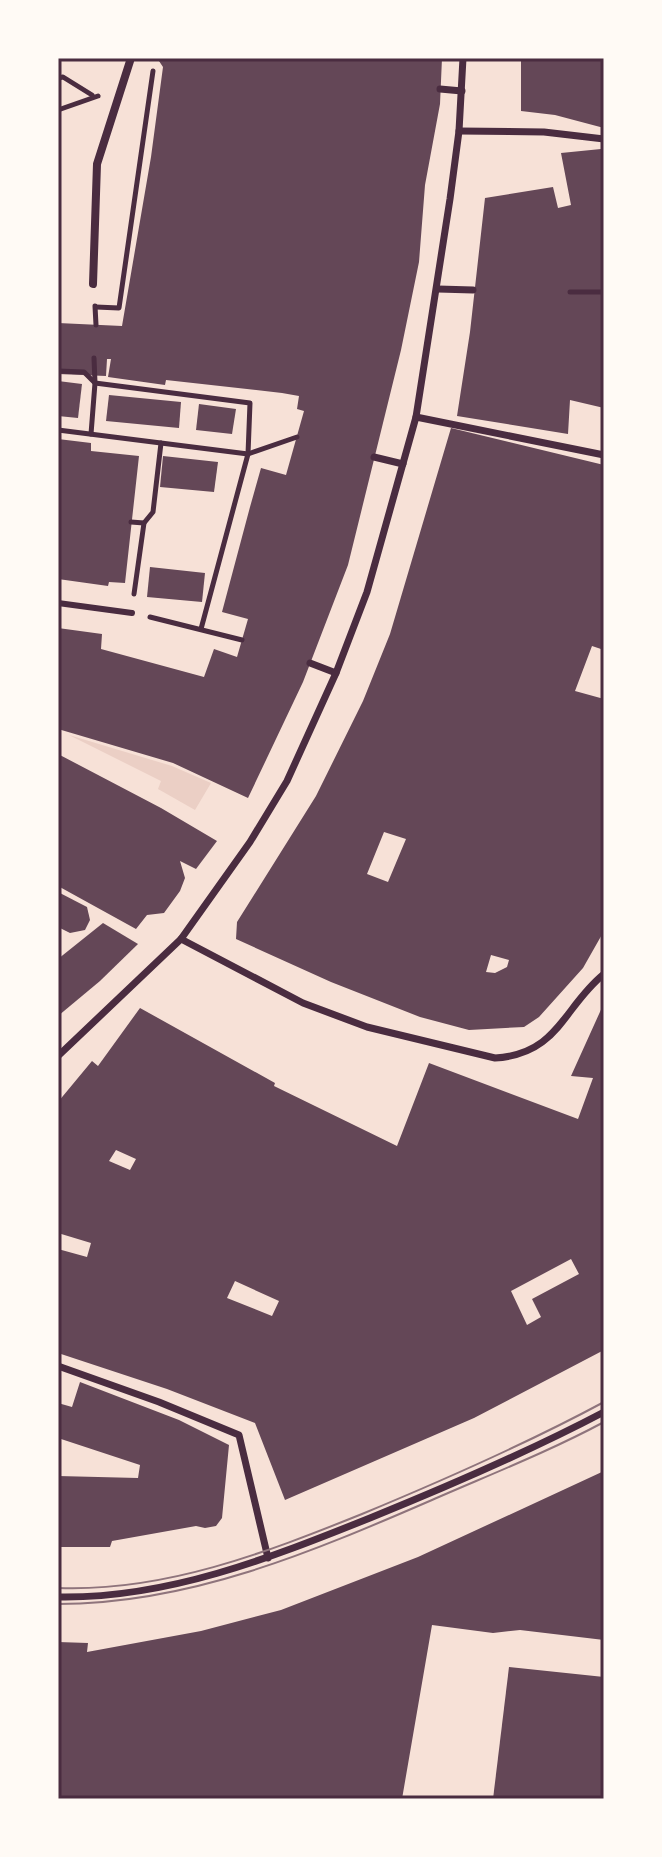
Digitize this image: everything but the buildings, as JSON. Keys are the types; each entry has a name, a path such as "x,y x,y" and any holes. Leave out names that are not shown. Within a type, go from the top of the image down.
{"street":[{"path":"93,284 97,164 131,58"},
{"path":"58,1056 62,1044 118,1001 181,939 250,842 287,781 336,673 367,592 416,417 438,289 459,131 463,58"},
{"path":"440,89 462,91"},
{"path":"459,131 544,132 604,139"},
{"path":"438,289 473,290"},
{"path":"416,417 604,455"},
{"path":"374,457 403,464"},
{"path":"310,663 336,673"},
{"path":"181,939 303,1003 354,1022 495,1058 515,1057 535,1049 567,1018 601,976"},
{"path":"58,1366 239,1435 268,1558"},
{"path":"58,1597 148,1590 268,1558 457,1481 604,1412"}],"lane":[{"path":"58,603 132,613"}],"path":[{"path":"96,325 95,306 119,308 155,58"},
{"path":"58,78 63,77 93,96"},
{"path":"58,110 93,96 119,96"},
{"path":"570,292 604,292"},
{"path":"91,434 94,358"},
{"path":"58,371 84,372 95,383 250,403 248,454 201,629"},
{"path":"58,430 248,454 297,437"},
{"path":"161,443 153,512 144,523 132,613 242,640"},
{"path":"131,522 144,523"}],"shaded area":[{"path":"69,735 172,766 211,783 195,810 158,789 161,781"}],"tram line":[{"path":"58,1588 137,1584 251,1556 423,1488 515,1447 604,1402"},
{"path":"58,1604 107,1602 155,1595 250,1572 387,1519 604,1422"}]}
